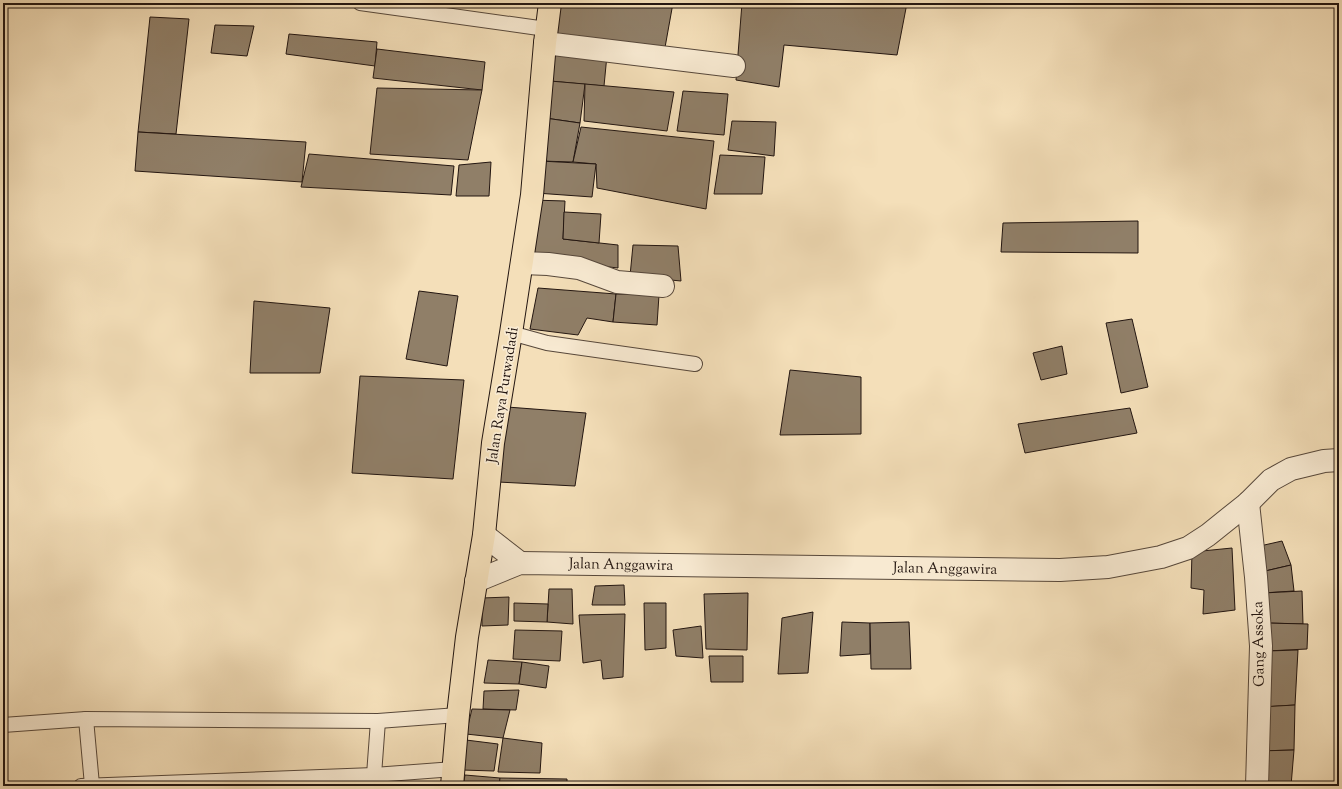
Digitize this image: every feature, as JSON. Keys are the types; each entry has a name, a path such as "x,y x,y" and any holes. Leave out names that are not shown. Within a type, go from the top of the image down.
{"main road":[{"name":"Jalan Raya Purwadadi","path":"453,778 458,715 476,581 484,535 493,443 532,195 550,3"}],"street":[{"path":"546,36 734,66"},
{"path":"522,263 548,264 579,268 617,282 662,286"},
{"name":"Jalan Anggawira","path":"476,581 520,563 1060,570 1108,568 1161,557 1188,548 1208,535 1248,503 1271,480 1291,469 1324,461 1339,460"},
{"name":"Gang Assoka","path":"1248,503 1256,577 1261,646 1257,786"},
{"path":"484,535 520,563"}],"lane":[{"path":"360,3 546,36"},
{"path":"511,333 547,343 695,364"},
{"path":"3,725 86,719 378,721 458,715"},
{"path":"86,719 86,786 453,778"},
{"path":"370,781 378,721"}],"building":[{"path":"560,3 673,3 664,53 554,34"},
{"path":"742,3 907,3 897,55 784,45 779,87 736,80"},
{"path":"150,17 189,19 176,134 138,132"},
{"path":"215,25 254,26 247,56 211,53"},
{"path":"289,34 377,42 375,66 286,54"},
{"path":"377,49 485,62 482,90 373,78"},
{"path":"555,49 607,55 604,86 550,81"},
{"path":"550,81 585,84 580,123 545,118"},
{"path":"585,84 674,92 667,131 584,121"},
{"path":"377,88 482,90 468,160 370,154"},
{"path":"683,91 728,94 724,135 677,131"},
{"path":"545,118 580,123 573,162 540,161"},
{"path":"732,121 776,122 774,156 728,150"},
{"path":"581,127 714,141 706,209 597,188 596,164 573,162"},
{"path":"138,132 306,142 302,182 135,171"},
{"path":"309,154 454,166 451,195 301,187"},
{"path":"720,155 765,157 762,194 714,194"},
{"path":"540,161 596,164 592,197 536,193"},
{"path":"491,162 489,196 456,196 459,165"},
{"path":"531,200 565,201 563,239 618,245 618,268 531,258"},
{"path":"564,212 601,214 599,243 563,239"},
{"path":"1138,221 1138,253 1001,252 1003,223"},
{"path":"633,245 678,246 681,281 630,276"},
{"path":"538,288 616,294 613,322 587,318 578,335 530,329"},
{"path":"419,291 458,296 447,366 406,359"},
{"path":"616,294 659,295 657,325 613,322"},
{"path":"254,301 330,308 320,373 250,373"},
{"path":"1132,319 1148,387 1121,393 1106,323"},
{"path":"1062,346 1067,374 1041,380 1033,353"},
{"path":"790,370 861,377 861,434 780,435"},
{"path":"360,376 464,380 453,479 352,473"},
{"path":"507,407 586,413 575,486 498,482"},
{"path":"1130,408 1137,433 1025,453 1018,424"},
{"path":"1282,541 1291,565 1261,572 1260,546"},
{"path":"1232,548 1235,610 1203,614 1204,590 1191,588 1192,552"},
{"path":"1291,565 1294,591 1263,593 1261,572"},
{"path":"624,585 625,605 592,605 595,586"},
{"path":"549,589 572,589 573,624 547,622"},
{"path":"1302,591 1303,624 1266,623 1263,593"},
{"path":"748,593 747,650 706,649 704,594"},
{"path":"509,597 508,625 482,626 482,598"},
{"path":"514,603 548,604 547,622 514,621"},
{"path":"644,603 666,603 666,648 645,650"},
{"path":"813,612 808,673 778,674 782,618"},
{"path":"625,614 623,677 603,679 601,660 583,663 579,615"},
{"path":"842,622 870,623 870,654 840,656"},
{"path":"909,622 911,669 871,669 870,623"},
{"path":"1266,623 1308,624 1307,649 1267,651"},
{"path":"701,626 703,658 676,656 673,630"},
{"path":"515,630 562,631 560,661 513,659"},
{"path":"1298,650 1295,705 1264,707 1267,651"},
{"path":"709,656 743,656 743,682 711,682"},
{"path":"488,660 522,662 519,684 484,683"},
{"path":"522,662 549,666 546,688 519,684"},
{"path":"519,690 516,710 483,709 484,691"},
{"path":"1295,705 1294,750 1258,751 1259,707"},
{"path":"472,709 510,710 503,738 466,734"},
{"path":"503,738 542,743 540,773 498,772"},
{"path":"466,740 498,744 494,771 462,770"},
{"path":"1294,750 1291,786 1257,786 1258,751"},
{"path":"465,775 500,778 499,786 463,786"},
{"path":"500,778 567,779 567,786 499,786"}]}
